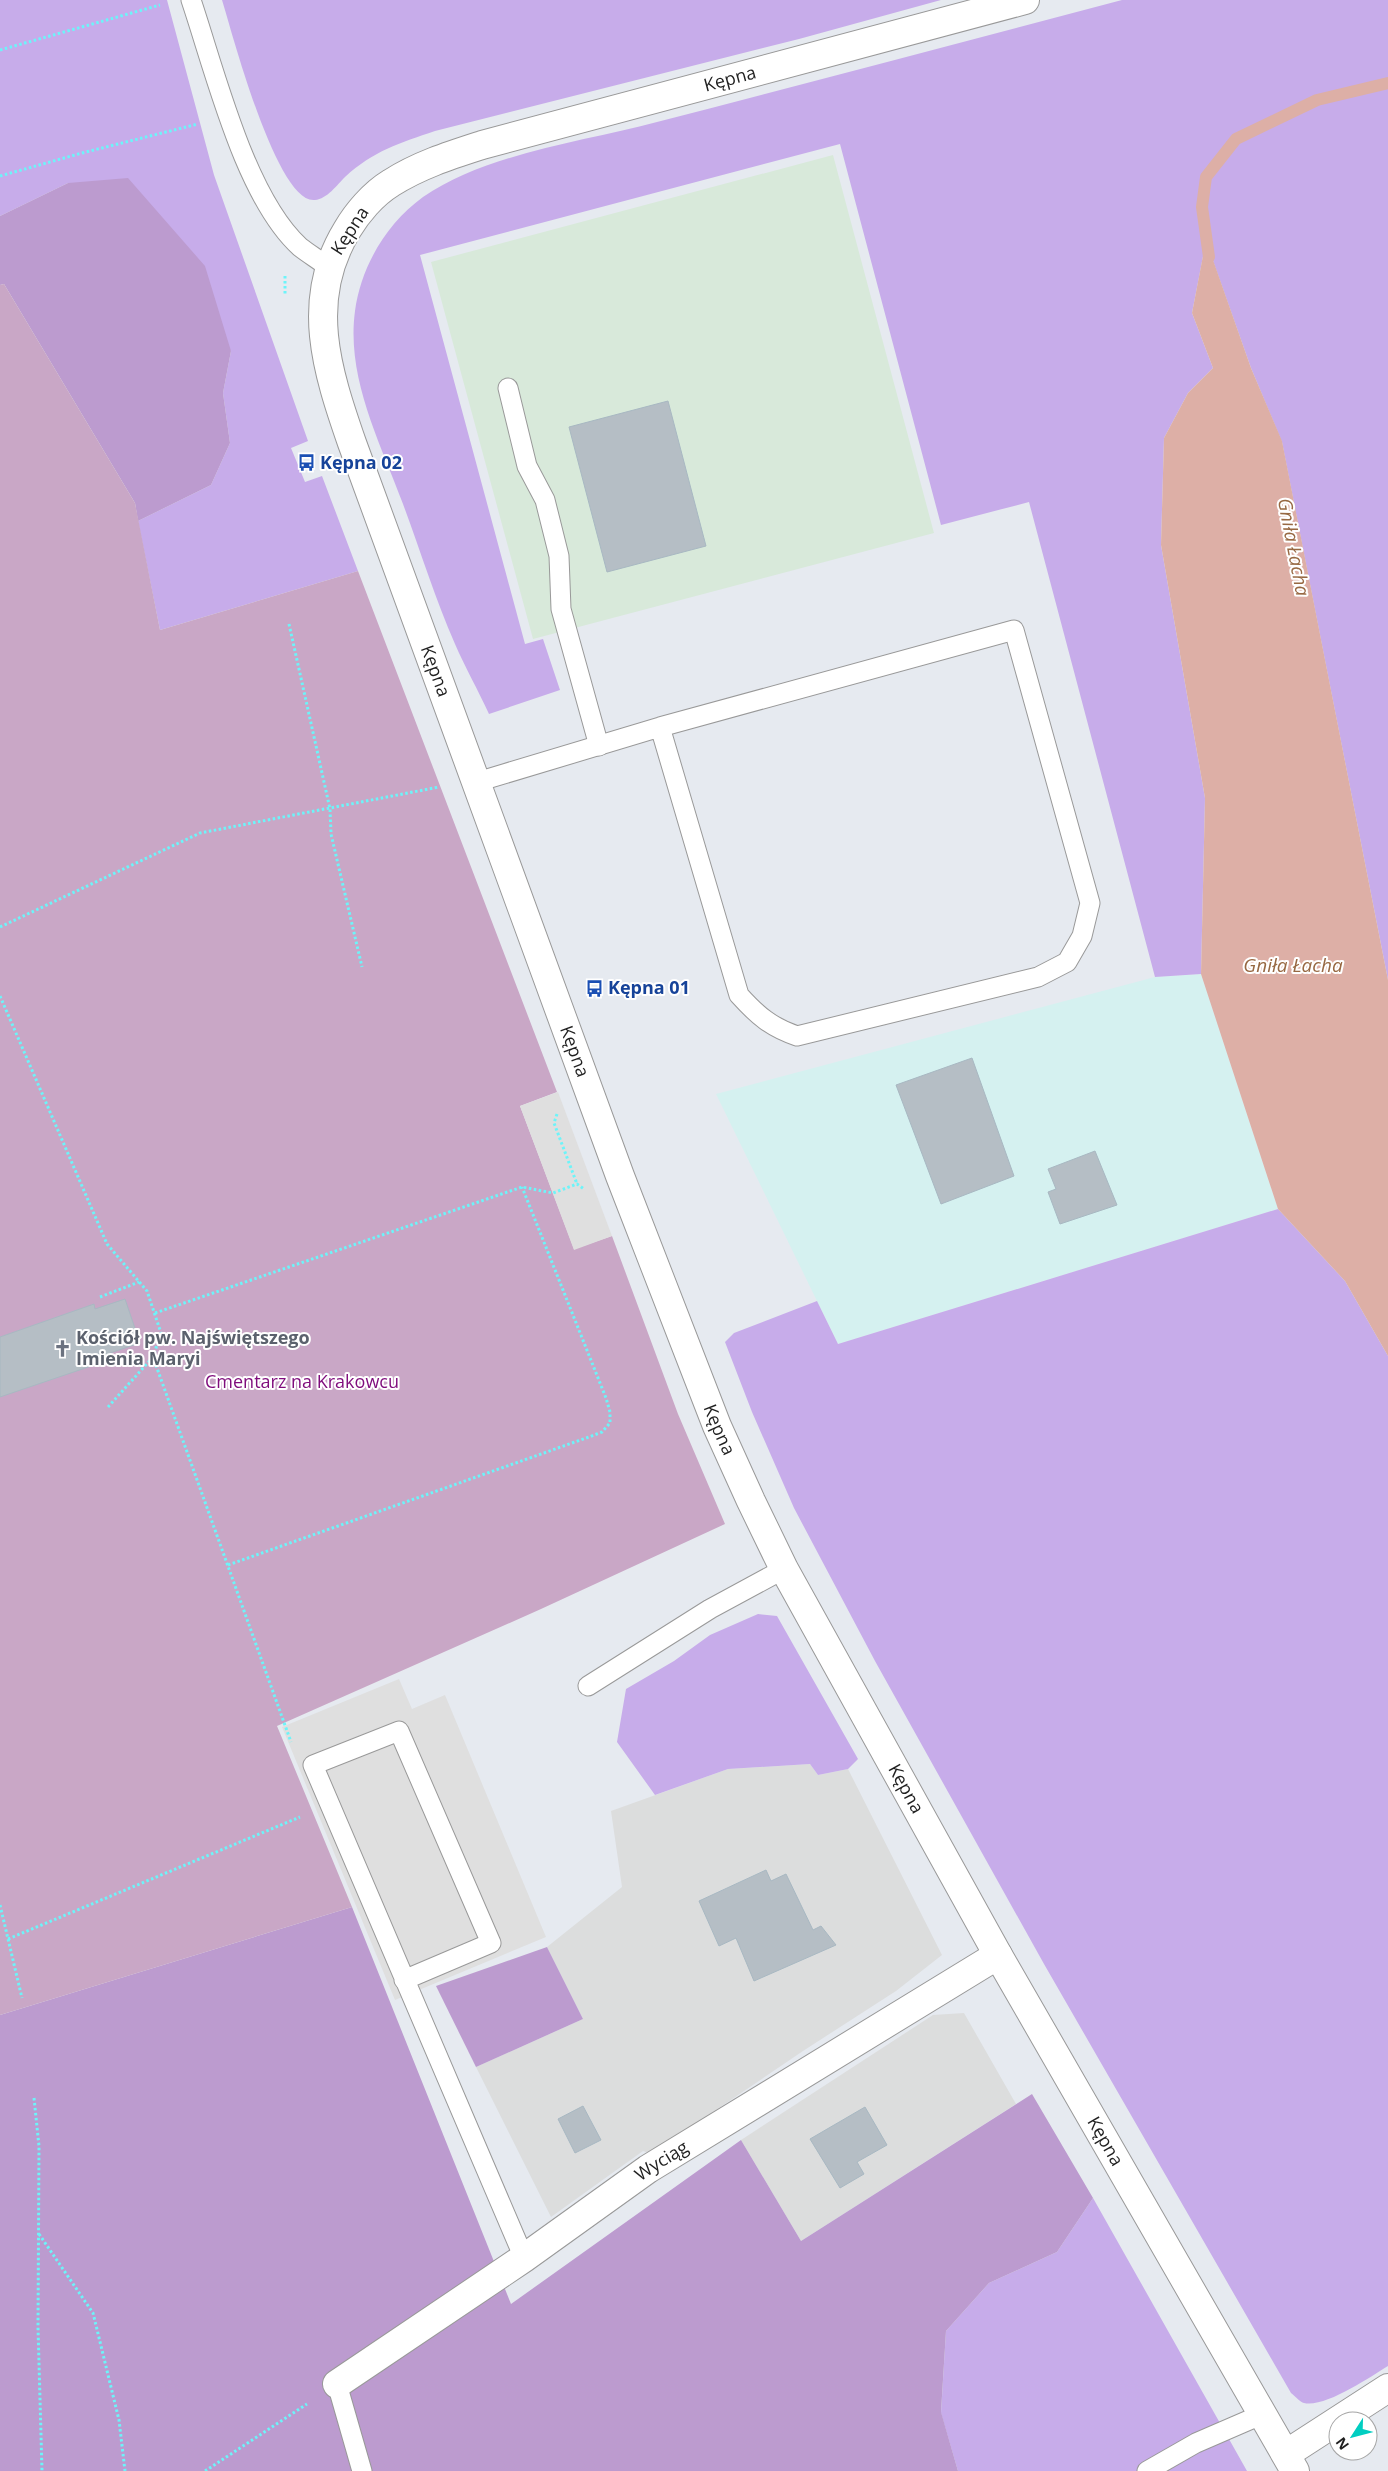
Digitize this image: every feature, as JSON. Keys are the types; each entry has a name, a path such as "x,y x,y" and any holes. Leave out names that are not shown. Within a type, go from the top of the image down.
{"street":[{"name":"Kępna","path":"1025,0 575,120 445,157 390,184 370,200 352,222 328,267 323,295 322,323 326,353 336,396 620,1176 717,1426 784,1569 998,1955 1291,2463"},
{"name":"Wyciąg","path":"337,2384 524,2258 648,2169 998,1955"},
{"path":"1291,2463 1388,2388"}],"lane":[{"path":"191,0 243,154 276,218 300,246 328,267"},
{"path":"508,388 527,466 545,500 559,556 560,608 599,746"},
{"path":"477,782 660,728 1014,630 1090,903 1082,936 1067,962 1038,977 798,1036 776,1029 755,1013 738,995 660,728"},
{"path":"588,1686 710,1609 784,1569"},
{"path":"404,1980 491,1943 399,1731 313,1765 404,1980 524,2258"},
{"path":"337,2384 362,2471"},
{"path":"1147,2471 1196,2443 1263,2414"}],"path":[{"path":"0,50 161,5"},
{"path":"0,176 82,153 230,116"},
{"path":"289,624 330,809 331,834 362,967"},
{"path":"0,927 200,833 441,786"},
{"path":"0,996 107,1244 148,1291 161,1333 153,1357 108,1407"},
{"path":"560,1106 554,1123 576,1184 584,1190"},
{"path":"155,1313 522,1186 553,1193 576,1184"},
{"path":"228,1565 589,1437 602,1432 610,1423 610,1412 606,1398 522,1186"},
{"path":"100,1297 139,1282"},
{"path":"153,1357 293,1748 313,1765"},
{"path":"8,1939 303,1816"},
{"path":"0,1904 22,1998"},
{"path":"34,2098 40,2146 38,2327 42,2471"},
{"path":"39,2233 93,2314 119,2420 124,2471"},
{"path":"205,2471 337,2384"}],"shaded area":[{"path":"0,0 167,0 214,175 308,441 291,448 305,482 322,476 358,571 160,630 138,521 211,485 230,443 223,393 231,351 68,183 0,216"},
{"path":"222,0 941,0 799,39 435,131 377,154 355,168 324,197 315,200 301,194 286,175 272,147 246,79"},
{"path":"1122,0 1388,0 1388,980 1282,442 1251,368 1206,241 1192,313 1213,368 1188,393 1164,438 1161,545 1205,798 1201,974 1155,977 1029,502 941,525 840,144 420,255 525,644 543,639 560,690 489,714 459,653 441,609 375,433 360,385 355,361 354,336 355,311 363,278 378,247 398,219 423,197 448,182 505,159 536,150 657,122"},
{"path":"833,155 934,533 533,639 431,262"},
{"path":"128,178 205,266 231,351 223,393 230,443 211,485 138,521 135,503 4,284 0,285 0,216 68,183"},
{"path":"1201,974 1278,1209 838,1344 716,1094 1155,977"},
{"path":"558,1092 612,1236 574,1250 520,1106"},
{"path":"1278,1209 1345,1281 1388,1356 1388,2366 1335,2396 1313,2403 1304,2403 1291,2393 1044,1964 875,1661 794,1508 752,1412 725,1342 734,1333 817,1301 838,1344"},
{"path":"758,1614 777,1616 858,1759 848,1769 818,1775 810,1764 728,1769 655,1795 617,1742 626,1689 674,1661 710,1635"},
{"path":"399,1679 412,1709 445,1695 546,1937 395,2000 282,1727"},
{"path":"810,1764 818,1775 848,1769 942,1955 896,1991 803,2051 651,2154 643,2151 551,2217 476,2067 583,2019 547,1947 622,1887 611,1811 728,1769"},
{"path":"352,1907 511,2304 741,2140 801,2241 1032,2094 1093,2198 1057,2252 989,2283 946,2331 941,2412 958,2471 0,2471 0,2015"},
{"path":"547,1947 583,2019 476,2067 436,1986"},
{"path":"964,2013 1016,2104 801,2241 741,2140 933,2015"},
{"path":"1093,2198 1247,2471 958,2471 941,2413 946,2331 989,2283 1057,2252"}],"green space":[{"name":"Cmentarz na Krakowcu","path":"4,284 135,503 160,630 358,571 557,1092 520,1106 574,1249 612,1236 678,1414 725,1524 541,1609 277,1726 352,1907 0,2015 0,285"}],"water":[{"name":"Gniła Łacha","path":"1206,240 1251,368 1282,441 1388,980 1388,1356 1345,1281 1278,1209 1201,974 1205,798 1161,545 1164,438 1188,393 1213,368 1192,313"}],"building":[{"path":"668,401 706,546 607,572 569,427"},
{"path":"972,1058 1014,1176 941,1204 896,1085"},
{"path":"1095,1151 1117,1205 1060,1224 1048,1192 1056,1189 1048,1169"},
{"name":"Kościół pw. Najświętszego Imienia Maryi","path":"125,1299 140,1343 110,1353 112,1359 0,1397 0,1337 94,1304 95,1309"},
{"path":"766,1870 771,1881 786,1874 813,1930 821,1926 836,1945 754,1981 736,1938 719,1946 699,1901"},
{"path":"583,2106 601,2140 575,2153 558,2119"},
{"path":"865,2107 887,2145 857,2162 864,2174 840,2188 810,2139"}],"waterway":[{"name":"Gniła Łacha","path":"1209,257 1202,207 1206,177 1236,139 1317,100 1388,83"}],"place":[{"name":"Kępna 02","path":"306,463"},
{"name":"Kępna 01","path":"594,988"},
{"name":"Kościół pw. Najświętszego Imienia Maryi","path":"62,1348"}]}
